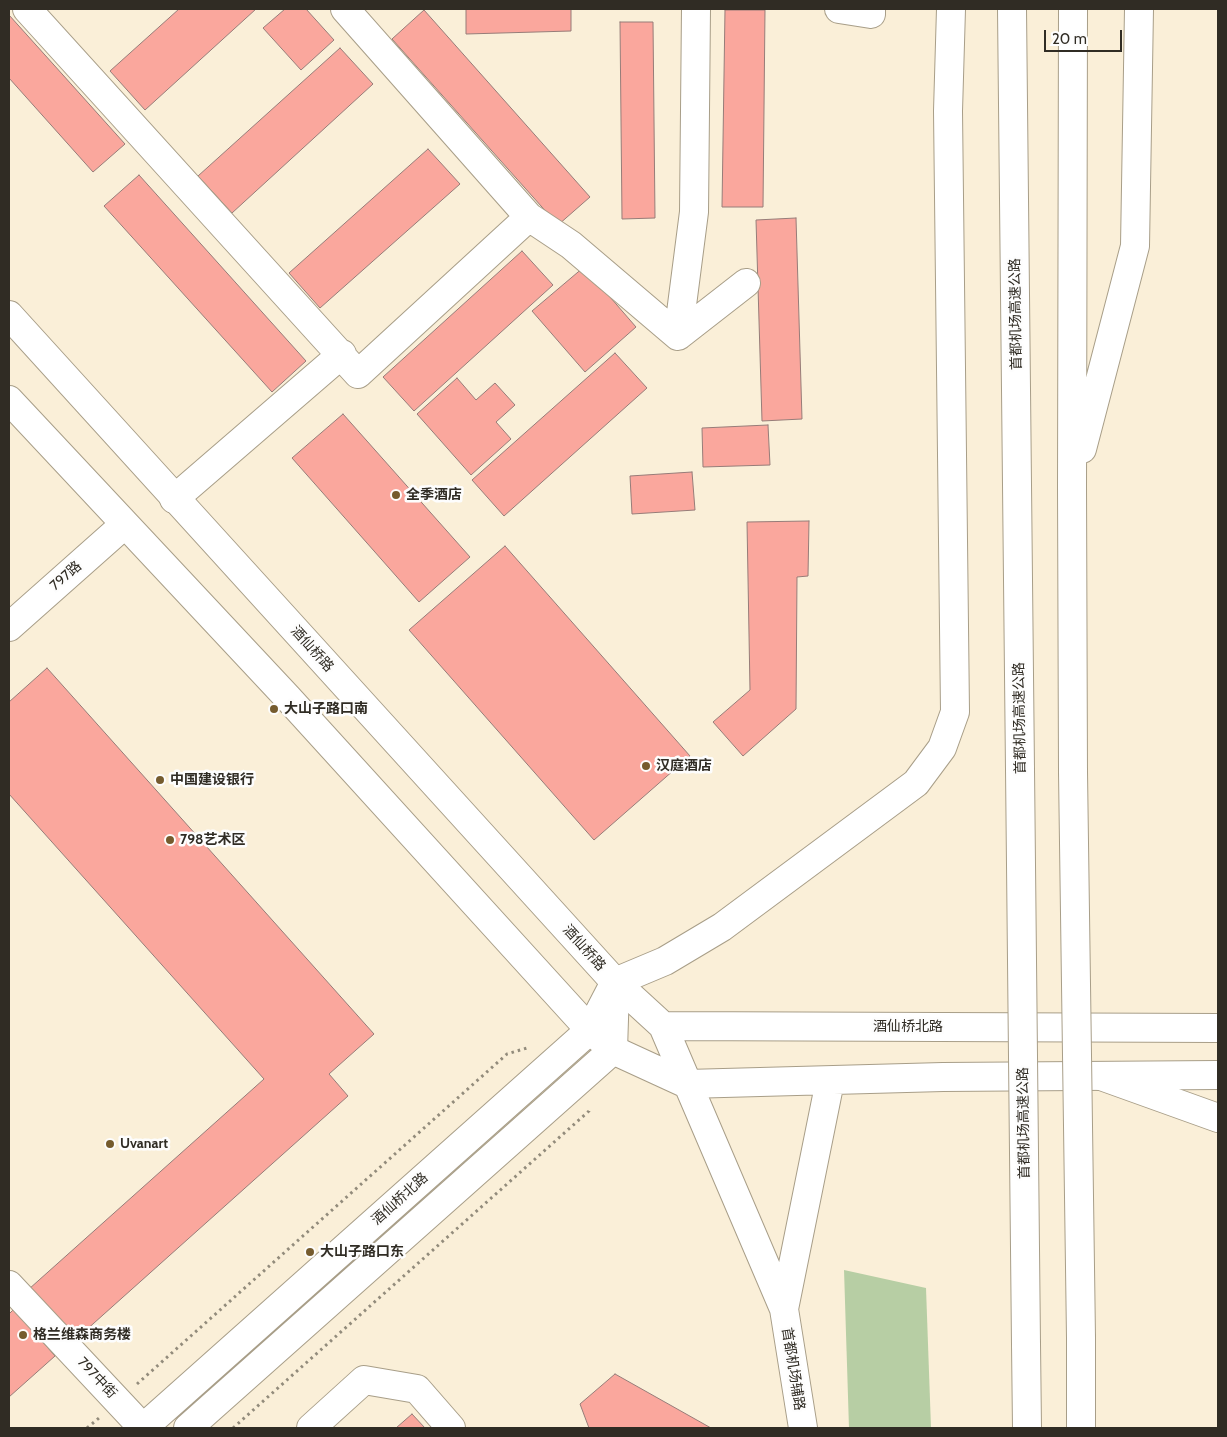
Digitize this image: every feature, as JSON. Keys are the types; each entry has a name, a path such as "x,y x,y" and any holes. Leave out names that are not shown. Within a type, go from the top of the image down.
{"main road":[{"path":"27,9 342,354 358,374 529,218"},
{"path":"345,9 529,218 571,245 678,336"},
{"path":"678,336 694,212 696,9"},
{"path":"839,9 871,14 870,9"},
{"path":"590,1030 615,982 665,961 722,928 916,783 942,748 955,712 948,111 951,9"},
{"name":"首都机场高速公路","path":"1012,9 1027,1428"},
{"path":"1073,9 1073,772 1081,1428"},
{"path":"1072,487 1135,246 1139,9"},
{"path":"678,336 746,283"},
{"name":"酒仙桥路","path":"9,315 174,499 615,982"},
{"path":"174,499 342,354"},
{"path":"9,400 288,698 590,1030 613,1050 687,1084 943,1077 1218,1075"},
{"name":"797路","path":"9,627 124,525"},
{"path":"615,982 663,1026 784,1309"},
{"path":"188,1428 613,1050 615,982"},
{"name":"酒仙桥北路","path":"663,1026 1218,1028"},
{"name":"酒仙桥北路","path":"143,1428 590,1030"},
{"path":"1101,1076 1218,1118"},
{"path":"784,1309 830,1081"},
{"name":"797中街","path":"9,1285 143,1428"},
{"name":"首都机场辅路","path":"784,1309 803,1428"},
{"path":"312,1428 364,1380 417,1389 451,1428"}],"path":[{"path":"87,1428 508,1054 535,1046"}],"green space":[{"path":"844,1270 926,1288 931,1428 849,1428"}],"building":[{"path":"179,9 256,9 145,110 110,71"},
{"path":"285,9 306,9 334,40 301,70 263,28"},
{"path":"466,9 571,9 571,31 466,34"},
{"path":"424,10 590,197 558,225 392,39"},
{"path":"725,10 765,10 763,207 722,207"},
{"path":"9,15 125,144 93,172 9,78"},
{"path":"620,22 653,22 655,218 622,219"},
{"path":"340,48 373,84 232,213 198,176"},
{"path":"428,149 460,184 320,308 289,273"},
{"path":"139,175 306,361 272,392 104,206"},
{"path":"796,218 802,419 762,421 756,220"},
{"path":"522,251 553,285 414,411 383,377"},
{"path":"584,267 636,327 585,372 532,311"},
{"path":"615,353 647,388 504,516 472,480"},
{"path":"457,378 476,400 495,383 515,405 496,422 511,439 471,475 417,414"},
{"path":"343,414 470,557 419,602 292,458"},
{"path":"768,425 770,465 703,467 702,428"},
{"path":"692,472 695,510 632,514 630,476"},
{"path":"809,521 808,576 797,577 796,709 743,756 713,722 750,690 747,522"},
{"path":"505,546 690,756 594,840 409,630"},
{"path":"47,668 374,1034 329,1074 348,1096 75,1340 29,1289 264,1079 9,794 9,702"},
{"name":"格兰维森商务楼","path":"14,1309 55,1356 9,1397 9,1314"},
{"path":"615,1374 711,1428 589,1428 580,1404"},
{"path":"412,1414 425,1428 396,1428"}],"place":[{"name":"全季酒店","path":"396,495"},
{"name":"大山子路口南","path":"274,709"},
{"name":"汉庭酒店","path":"646,766"},
{"name":"中国建设银行","path":"160,780"},
{"name":"798艺术区","path":"170,840"},
{"name":"Uvanart","path":"110,1144"},
{"name":"大山子路口东","path":"310,1252"},
{"name":"格兰维森商务楼","path":"23,1335"}]}
